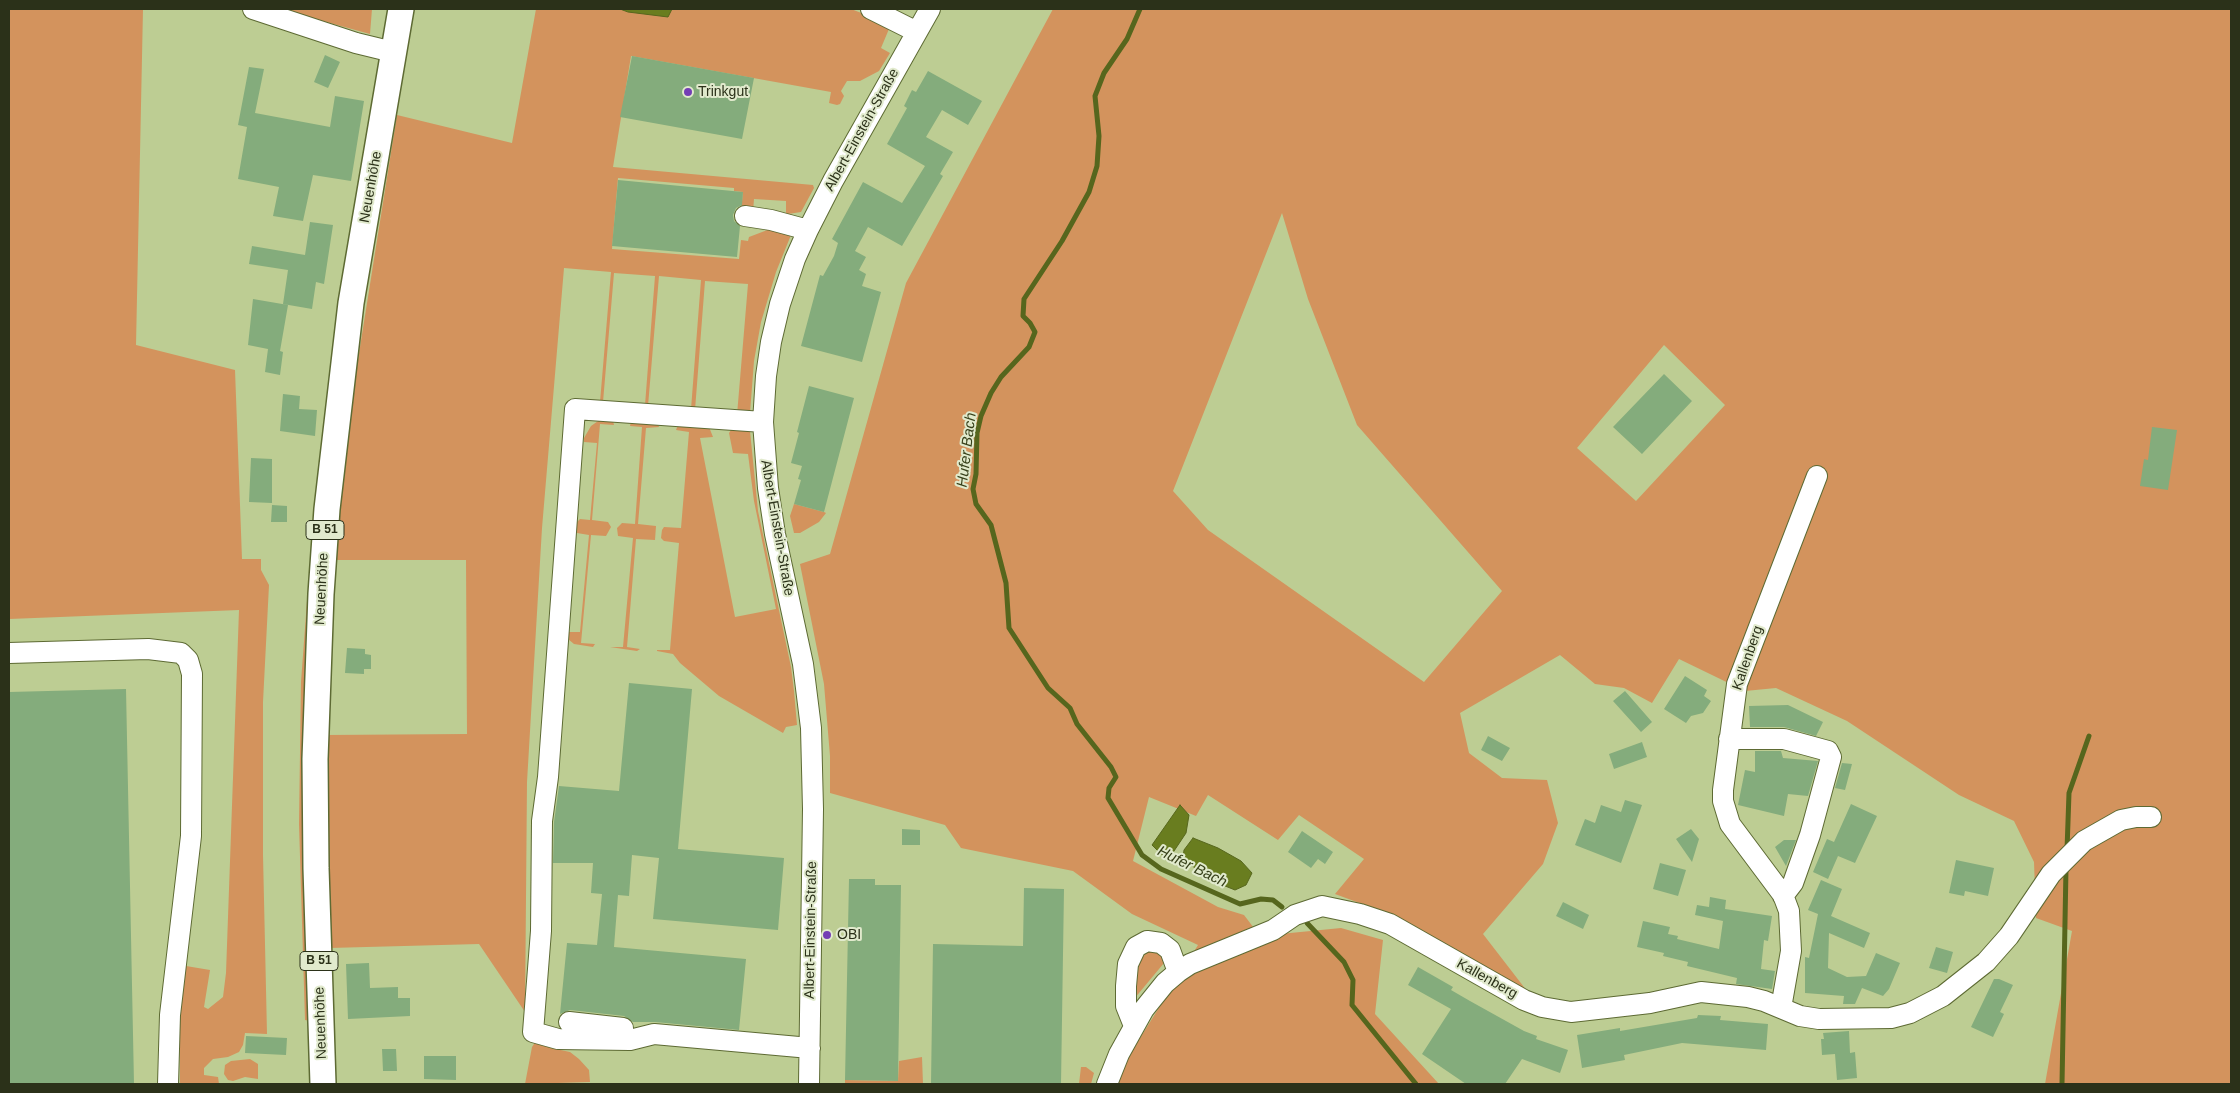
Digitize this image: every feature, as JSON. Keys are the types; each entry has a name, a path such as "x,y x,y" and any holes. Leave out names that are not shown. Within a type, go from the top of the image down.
{"main road":[{"name":"Neuenhöhe","path":"323,1084 316,868 315,759 324,547 347,334 401,9"}],"street":[{"path":"253,9 356,43 393,52"},
{"path":"871,9 917,32"},
{"name":"Albert-Einstein-Straße","path":"809,1084 813,809 811,728 803,664 769,496 763,422 766,376 772,334 784,289 808,230 833,181 930,9"},
{"path":"745,216 771,220 808,230"},
{"path":"654,1034 630,1040 558,1039 533,1032 541,931 542,821 548,777 575,409 763,422"},
{"name":"Kallenberg","path":"1781,1008 1791,951 1789,911 1784,896 1730,824 1723,801 1737,684 1817,476"},
{"path":"9,653 148,649 181,653 188,660 192,674 191,836 172,997 168,1084"},
{"path":"1729,739 1784,739 1828,751 1830,757 1810,835 1793,883 1784,896"},
{"name":"Kallenberg","path":"1107,1084 1118,1054 1134,1026 1155,995 1178,972 1211,954 1273,930 1295,915 1322,906 1360,914 1390,924 1516,995 1542,1007 1572,1012 1650,1003 1701,992 1748,997 1764,1001 1800,1016 1819,1019 1890,1018 1910,1013 1943,996 1986,962 2009,936 2051,874 2084,841 2121,820 2151,817"},
{"path":"1134,1026 1128,1012 1126,999 1128,964 1136,947 1147,941 1161,943 1170,950 1178,972"},
{"path":"569,1022 633,1028 654,1034 810,1048"}],"shaded area":[{"path":"9,9 143,9 136,345 235,370 242,559 261,559 261,570 269,585 263,702 263,855 267,1034 245,1033 243,1045 239,1052 228,1057 213,1059 204,1068 204,1075 218,1077 219,1084 180,1084 180,1004 186,966 210,970 204,1007 208,1009 223,997 226,973 239,610 9,619"},
{"path":"279,9 372,9 370,34"},
{"path":"536,9 620,9 628,12 671,11 672,9 851,9 882,21 889,29 881,48 890,53 879,71 860,81 847,81 841,91 844,96 840,104 837,105 829,103 831,92 631,56 613,167 813,185 814,188 801,212 788,214 786,213 786,201 754,199 753,212 741,211 743,192 734,191 734,188 618,178 612,249 739,259 741,240 748,241 749,237 770,229 791,235 776,272 761,322 754,361 750,413 737,415 748,284 705,281 695,410 691,409 701,280 659,276 648,406 645,405 655,276 614,273 603,402 600,402 611,272 564,268 542,528 527,782 525,1012 479,944 329,948 326,735 467,734 466,560 334,560 353,391 397,115 512,143"},
{"path":"620,9 672,9 668,17 628,12"},
{"path":"1053,9 2231,9 2231,1084 2045,1084 2072,931 2036,918 2034,862 2014,821 1959,795 1847,721 1776,688 1745,691 1679,659 1652,703 1624,688 1595,684 1560,655 1460,713 1469,753 1502,778 1547,780 1558,823 1543,864 1483,934 1527,991 1392,915 1335,894 1364,859 1299,815 1278,840 1208,795 1196,816 1149,797 1133,861 1218,907 1244,915 1260,936 1341,928 1383,940 1375,1014 1439,1084 1117,1084 1127,1059 1198,945 1132,914 1073,871 961,848 945,825 830,793 830,756 824,684 800,564 830,554 906,283","holes":["1282,213 1308,299 1357,425 1502,591 1424,682 1208,530 1173,491","1664,345 1725,405 1636,501 1577,448"]},
{"path":"601,419 613,421 614,425 600,424 592,520 608,522 611,527 606,536 591,535 581,643 595,644 593,647 574,644 568,639 567,632 580,632 589,535 577,533 577,522 580,519 590,520 597,443 584,442 584,438 591,426"},
{"path":"631,422 658,424 659,427 646,428 638,524 656,526 655,540 636,539 627,647 640,649 637,651 610,647 623,647 633,538 618,536 617,528 622,523 635,524 642,427 630,426"},
{"path":"678,425 709,427 713,437 700,438 735,617 776,609 754,501 748,454 733,453 729,433 731,430 750,431 758,511 791,667 794,691 797,725 786,727 783,733 719,696 680,663 673,654 657,651 670,650 679,543 664,541 661,538 664,527 681,528 689,432 676,430"},
{"path":"794,504 826,513 819,522 800,533 794,533 790,516"},
{"path":"307,601 309,602 310,1021 305,1020 299,824 301,682"},
{"path":"1180,805 1189,815 1186,833 1170,857 1161,854 1152,845"},
{"path":"1193,838 1218,848 1241,861 1252,873 1246,885 1235,890 1208,879 1183,858 1184,850"},
{"path":"1153,951 1161,954 1164,963 1134,999 1134,977 1140,959 1148,952"},
{"path":"536,1041 551,1048 570,1052 589,1070 590,1082 525,1084 532,1047"},
{"path":"922,1057 923,1084 845,1084 845,1080 898,1081 899,1061"},
{"path":"250,1059 258,1064 258,1079 245,1077 233,1081 228,1080 224,1074 225,1065 231,1061"},
{"path":"1081,1067 1086,1067 1094,1073 1091,1084 1079,1084"}],"building":[{"path":"325,55 340,62 328,88 314,82"},
{"name":"Trinkgut","path":"632,56 754,78 742,139 620,117"},
{"path":"249,67 264,69 255,113 330,127 335,96 364,101 351,181 313,175 303,221 273,216 279,187 238,179 247,127 238,125"},
{"path":"928,71 982,101 968,125 942,110 926,137 953,152 940,174 943,176 902,246 868,227 855,251 866,257 859,270 866,274 862,286 881,292 862,362 801,346 820,275 823,276 834,256 838,243 832,239 863,182 902,203 925,166 887,144 907,108 904,106 912,90 916,92"},
{"path":"618,180 743,192 742,205 736,208 733,215 734,221 740,226 737,257 612,246"},
{"path":"310,222 333,225 324,284 316,282 312,309 283,304 288,270 249,264 252,246 305,255"},
{"path":"253,299 288,305 280,351 283,352 280,375 265,372 268,349 248,345"},
{"path":"1664,374 1692,401 1642,454 1613,427"},
{"path":"809,386 854,398 824,512 794,504 801,480 798,479 802,466 791,463"},
{"path":"283,394 300,396 299,409 317,410 315,436 280,431"},
{"path":"2152,427 2177,430 2168,490 2140,486 2144,459 2148,460"},
{"path":"251,458 272,459 272,503 249,502"},
{"path":"272,505 287,506 287,522 271,522"},
{"path":"347,648 365,649 365,654 371,655 371,669 364,669 364,674 345,673"},
{"path":"1685,676 1707,690 1704,696 1711,701 1703,713 1691,716 1686,723 1664,709"},
{"path":"629,683 692,689 678,849 784,858 778,930 653,919 659,858 632,855 629,896 618,895 614,947 746,959 739,1030 655,1022 633,1022 624,1016 570,1010 560,1014 567,943 597,945 602,894 591,893 593,863 553,863 554,822 559,786 619,791"},
{"path":"126,689 134,1084 9,1084 9,692"},
{"path":"1625,691 1652,722 1641,732 1613,701"},
{"path":"1788,705 1823,722 1816,736 1784,727 1750,727 1749,706"},
{"path":"1488,736 1510,748 1502,761 1481,750"},
{"path":"1642,742 1647,757 1614,769 1609,754"},
{"path":"1755,751 1781,751 1783,758 1818,761 1808,796 1788,794 1784,816 1738,805 1745,770 1755,772"},
{"path":"1842,763 1852,764 1845,790 1835,788"},
{"path":"1625,800 1642,805 1621,863 1575,845 1585,819 1595,823 1601,805 1621,812"},
{"path":"1851,804 1877,816 1855,863 1838,856 1828,879 1813,872 1827,839 1834,842"},
{"path":"902,829 920,830 920,845 902,845"},
{"path":"1691,829 1699,839 1692,862 1676,839"},
{"path":"1302,831 1333,852 1325,864 1318,859 1311,868 1288,852"},
{"path":"1784,840 1796,840 1786,866 1775,847"},
{"path":"1956,860 1994,868 1988,896 1965,891 1964,896 1949,893"},
{"path":"1660,863 1686,870 1678,896 1653,889"},
{"path":"849,879 875,879 875,885 901,885 898,1081 845,1080"},
{"path":"1821,880 1842,889 1831,916 1870,933 1864,948 1829,933 1828,968 1847,977 1866,976 1876,953 1900,963 1889,989 1883,996 1862,988 1855,1004 1843,1004 1844,996 1805,993 1805,957 1809,958 1818,914 1808,910"},
{"path":"1024,888 1064,889 1061,1084 931,1084 933,944 1023,946"},
{"path":"1710,897 1726,900 1725,909 1772,916 1768,941 1764,940 1761,969 1775,971 1772,989 1736,984 1737,978 1687,966 1688,962 1663,956 1664,953 1637,947 1643,921 1670,927 1668,934 1678,936 1677,939 1719,949 1723,921 1695,915 1697,905 1709,907"},
{"path":"1563,902 1589,915 1583,929 1556,916"},
{"path":"1936,947 1953,952 1947,973 1929,968"},
{"path":"369,963 370,988 398,987 398,998 410,998 410,1016 348,1019 346,964"},
{"path":"1418,967 1453,987 1451,990 1524,1031 1537,1036 1536,1039 1568,1050 1560,1073 1522,1059 1505,1084 1466,1084 1422,1054 1451,1009 1408,985"},
{"path":"1994,979 1999,979 2013,985 2000,1012 2004,1014 1993,1037 1971,1027"},
{"path":"1698,1015 1721,1016 1720,1020 1768,1024 1766,1050 1682,1043 1624,1055 1625,1060 1582,1068 1577,1035 1620,1028 1620,1031 1697,1018"},
{"path":"1849,1031 1850,1053 1855,1052 1857,1078 1837,1080 1835,1054 1822,1055 1821,1039 1824,1039 1823,1033"},
{"path":"246,1036 287,1038 286,1055 245,1053"},
{"path":"382,1049 396,1049 397,1071 383,1071"},
{"path":"424,1056 456,1056 456,1080 424,1079"}],"waterway":[{"name":"Hufer Bach","path":"1140,9 1127,39 1104,73 1095,96 1099,136 1097,166 1089,192 1062,241 1024,299 1023,316 1035,332 1029,347 1001,377 991,393 981,416 977,433 976,474 973,489 976,504 991,525 1006,583 1009,628 1048,688 1070,708 1077,724 1111,767 1116,777 1109,788 1108,798 1142,855 1161,869 1240,904 1261,899 1273,900 1282,907"},
{"path":"2067,850 2069,793 2089,736"},
{"path":"2062,1084 2066,868"},
{"name":"Hufer Bach","path":"1307,923 1344,962 1353,980 1352,1005 1416,1084"}],"place":[{"name":"Trinkgut","path":"688,92"},
{"name":"OBI","path":"827,935"}]}
